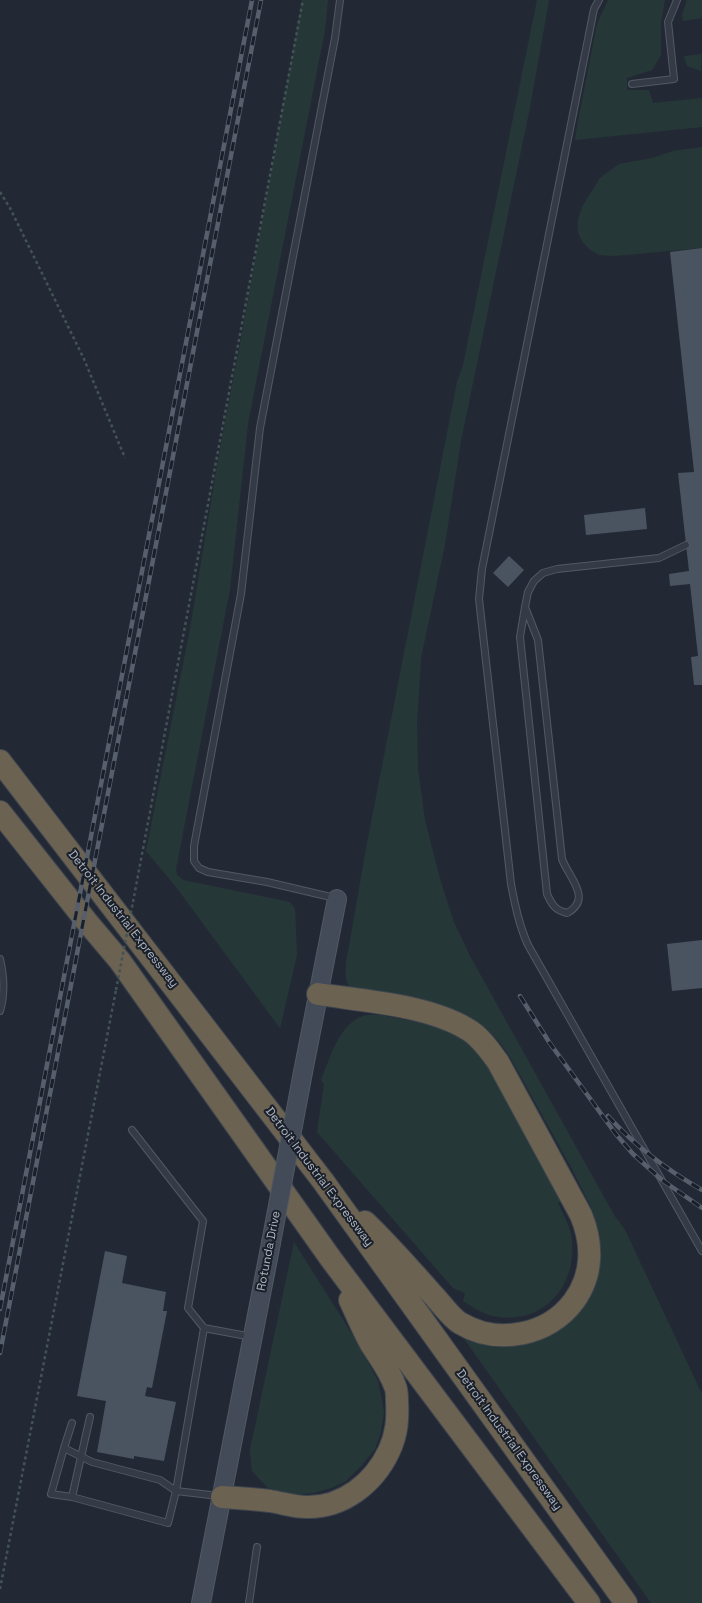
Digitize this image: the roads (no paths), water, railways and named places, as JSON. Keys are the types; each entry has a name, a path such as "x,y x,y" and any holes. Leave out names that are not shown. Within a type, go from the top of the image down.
{"highway":[{"name":"Detroit Industrial Expressway","path":"0,761 323,1181 626,1603"},
{"path":"0,812 87,922 120,961 331,1259 590,1603"},
{"path":"318,994 385,1004 432,1014 469,1029 483,1043 498,1062 581,1215 589,1237 590,1256 587,1275 580,1293 568,1308 554,1321 536,1330 516,1335 488,1334 473,1330 459,1322 396,1252 323,1181"},
{"path":"222,1496 273,1501 307,1507 325,1506 353,1494 365,1484 375,1474 392,1444 398,1419 396,1387 366,1333 331,1259"}],"main road":[{"name":"Rotunda Drive","path":"201,1603 337,899"}],"lane":[{"path":"337,899 267,882 208,872 199,868 194,861 194,846 241,594 260,428 335,38 340,0"},
{"path":"599,0 594,9 482,569 479,599 511,884 522,931 528,945 702,1251"},
{"path":"632,84 674,79 668,22 677,0"},
{"path":"526,607 538,640 562,859 566,869 576,885 579,895 579,902 575,909 567,913 559,911 552,905 547,894 520,637 528,592 534,581 543,573 557,569 659,558 686,546"},
{"path":"0,959 4,974 4,991 0,1011"},
{"path":"132,1130 203,1220 188,1308 204,1328 253,1337"},
{"path":"72,1423 51,1494 72,1497 168,1523 176,1491 204,1328"},
{"path":"72,1497 90,1417"},
{"path":"64,1448 81,1458 160,1480 176,1491 222,1496"},
{"path":"249,1603 257,1547"}],"railway":[{"path":"0,1309 252,0"},
{"path":"0,1353 261,0"},
{"path":"520,996 549,1042 615,1133 633,1154 662,1180 702,1208"},
{"path":"608,1116 618,1127 652,1157 702,1190"}]}
